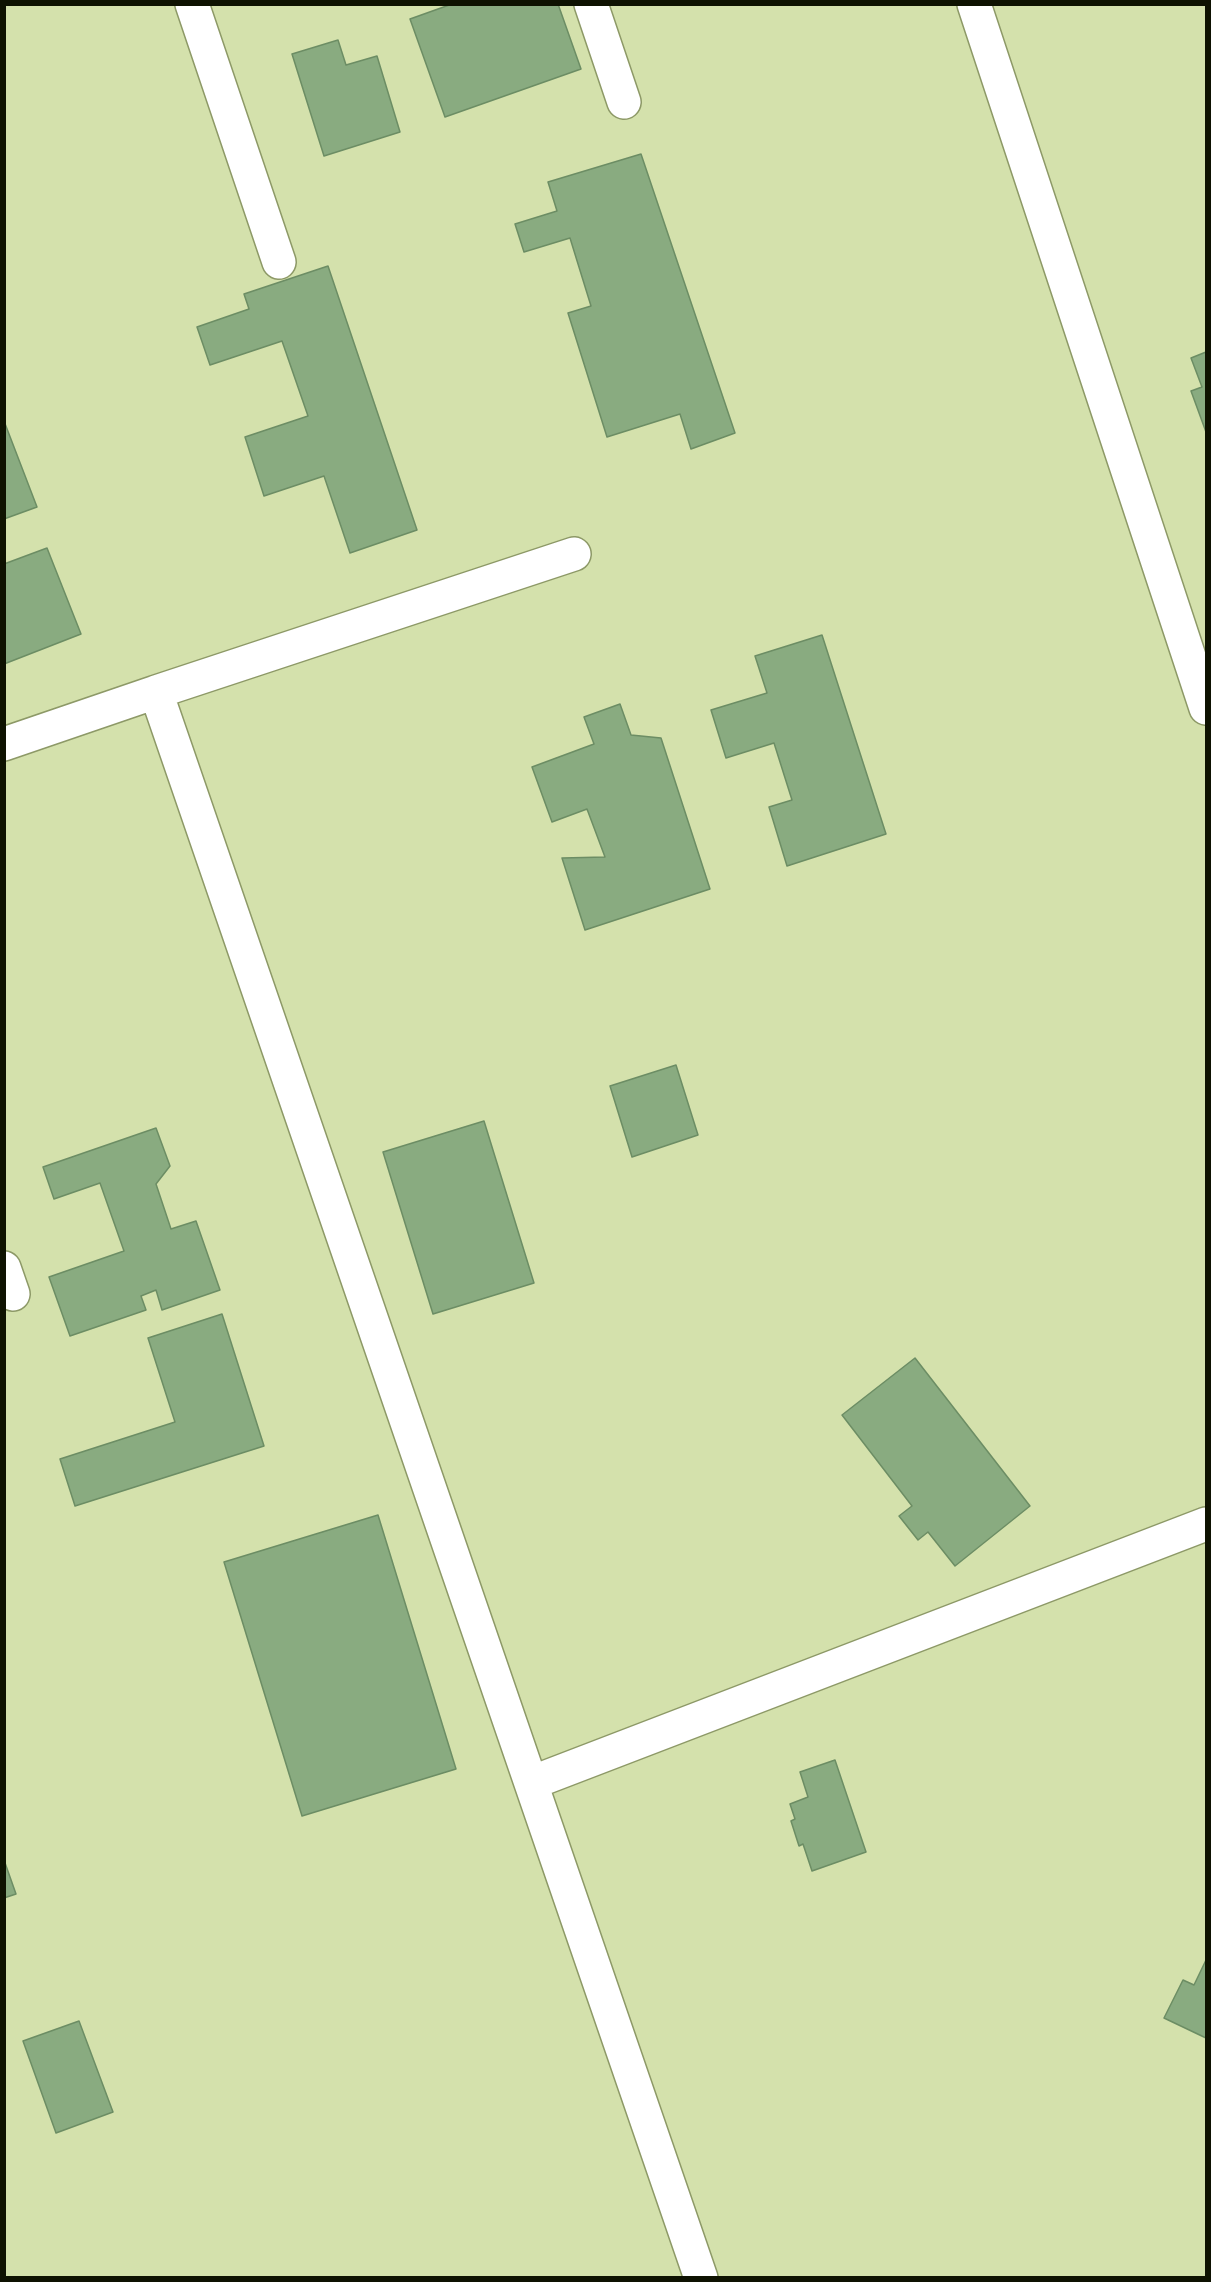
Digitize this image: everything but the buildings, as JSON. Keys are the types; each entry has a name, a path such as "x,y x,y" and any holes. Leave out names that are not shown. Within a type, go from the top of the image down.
{"street":[{"path":"192,4 279,262"},
{"path":"591,4 624,102"},
{"path":"974,4 1206,708"},
{"path":"4,744 574,554"},
{"path":"156,692 701,2277"},
{"path":"531,1783 1206,1524"}]}
